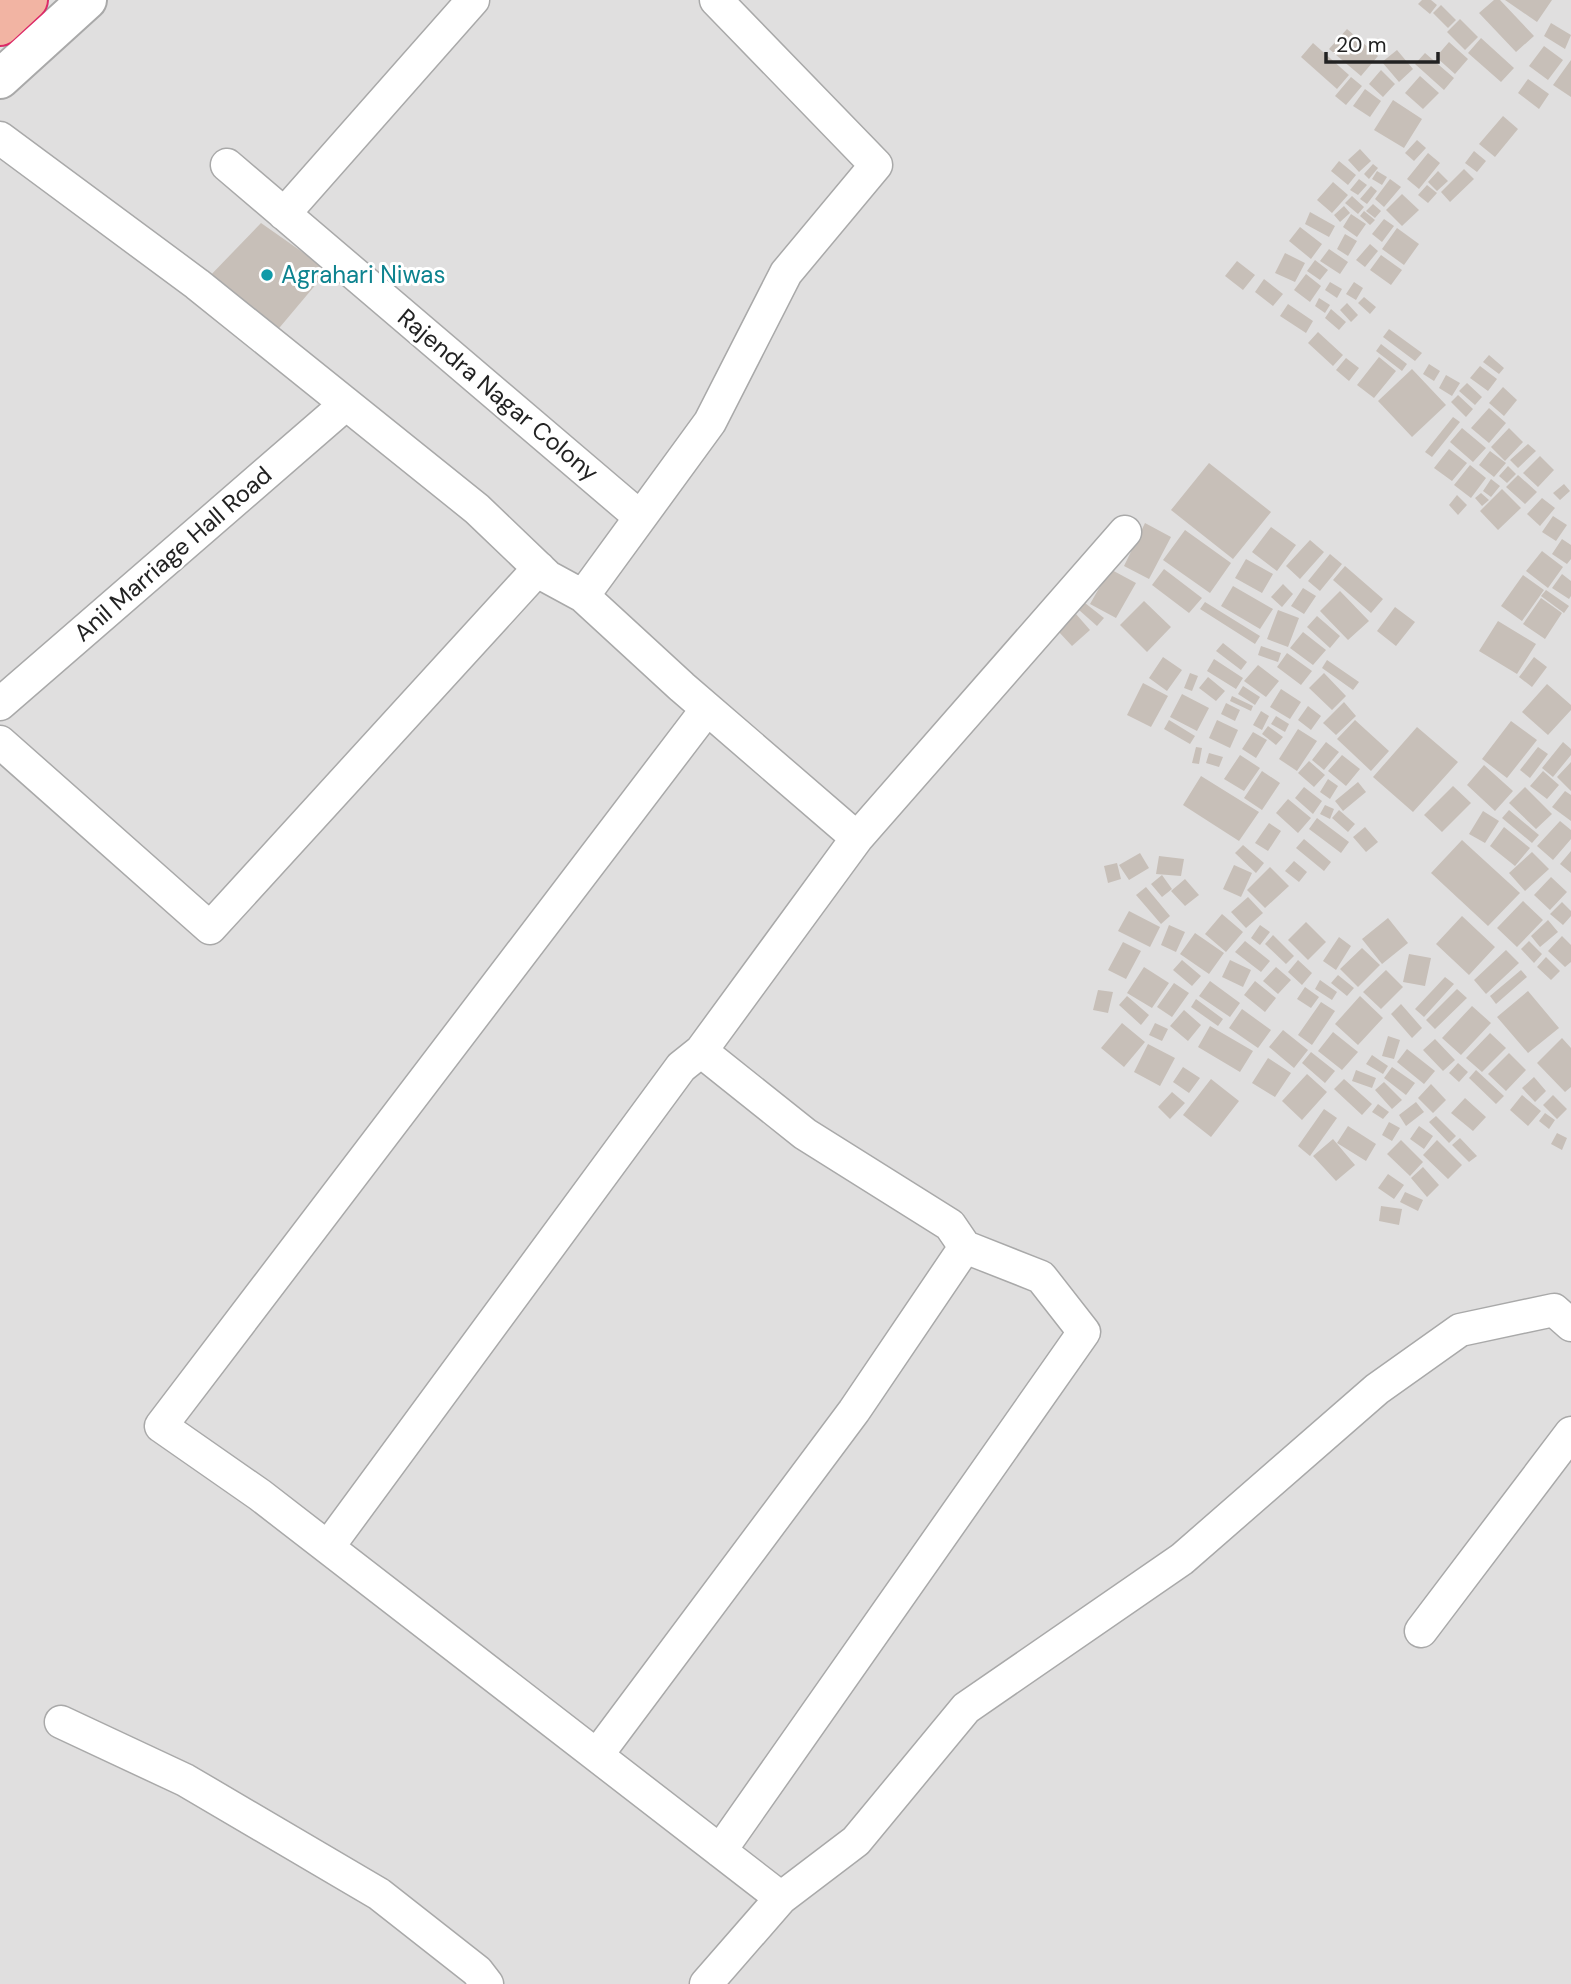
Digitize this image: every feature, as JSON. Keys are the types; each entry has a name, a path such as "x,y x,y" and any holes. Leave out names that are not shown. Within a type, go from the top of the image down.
{"highway":[{"path":"0,26 28,0"}],"street":[{"path":"0,79 87,0"},
{"path":"284,214 473,0"},
{"path":"583,596 710,422 786,273 876,165 716,0"},
{"path":"0,138 197,284 477,509 548,577 583,596 707,709 857,838"},
{"name":"Rajendra Nagar Colony","path":"227,165 640,517"},
{"name":"Anil Marriage Hall Road","path":"0,704 346,404"},
{"path":"328,1547 681,1067 701,1051 857,838 1125,532"},
{"path":"0,742 211,928 539,568"},
{"path":"707,709 161,1426 260,1495 781,1898"},
{"path":"701,1051 804,1134 950,1225 965,1247 1041,1276 1084,1332 720,1851"},
{"path":"597,1755 854,1410 965,1247"},
{"path":"706,1984 781,1898 856,1841 966,1708 1182,1559 1377,1389 1460,1330 1554,1310 1571,1325"},
{"path":"1420,1631 1571,1433"},
{"path":"61,1722 185,1780 380,1894 477,1971 487,1984"}],"shaded area":[{"path":"0,0 1571,0 1571,1984 0,1984"}],"building":[{"path":"1422,0 1431,0 1437,5 1430,14 1418,4"},
{"path":"1494,0 1500,0 1534,36 1516,52 1479,13"},
{"path":"1505,0 1552,0 1537,22"},
{"path":"1441,5 1456,20 1448,28 1433,13"},
{"path":"1460,19 1478,37 1465,50 1447,32"},
{"path":"1551,23 1571,35 1565,49 1544,36"},
{"path":"1347,29 1378,56 1361,76 1329,49"},
{"path":"1481,38 1514,68 1501,82 1468,53"},
{"path":"1449,42 1468,59 1455,74 1436,57"},
{"path":"1313,43 1349,75 1337,89 1301,57"},
{"path":"1544,46 1563,60 1548,80 1529,66"},
{"path":"1397,50 1413,69 1399,82 1382,62"},
{"path":"1425,53 1454,78 1444,90 1415,64"},
{"path":"1571,60 1571,97 1553,85"},
{"path":"1381,70 1395,84 1383,97 1369,84"},
{"path":"1420,76 1439,93 1423,109 1405,93"},
{"path":"1351,77 1362,86 1346,105 1335,96"},
{"path":"1528,79 1549,94 1539,109 1518,93"},
{"path":"1365,89 1381,101 1370,117 1353,106"},
{"path":"1393,100 1422,119 1404,148 1374,130"},
{"path":"1503,116 1518,129 1495,157 1479,144"},
{"path":"1417,140 1426,148 1414,161 1405,153"},
{"path":"1360,149 1371,161 1359,172 1348,160"},
{"path":"1474,151 1486,161 1477,172 1465,163"},
{"path":"1428,153 1440,163 1419,189 1407,179"},
{"path":"1339,161 1356,175 1348,185 1331,171"},
{"path":"1373,164 1378,168 1369,179 1364,174"},
{"path":"1464,169 1474,179 1450,202 1441,192"},
{"path":"1377,171 1387,177 1382,185 1372,179"},
{"path":"1438,171 1448,181 1437,191 1428,182"},
{"path":"1359,179 1367,185 1358,195 1350,190"},
{"path":"1390,179 1401,187 1384,207 1375,199"},
{"path":"1333,182 1348,195 1332,213 1317,200"},
{"path":"1427,185 1437,193 1428,203 1418,195"},
{"path":"1371,186 1377,191 1367,204 1360,199"},
{"path":"1402,194 1419,210 1402,226 1386,210"},
{"path":"1352,196 1364,207 1358,214 1345,203"},
{"path":"1373,204 1381,211 1375,218 1366,211"},
{"path":"1344,206 1350,213 1340,222 1334,215"},
{"path":"1364,211 1375,220 1370,225 1360,216"},
{"path":"1310,212 1335,226 1329,237 1305,224"},
{"path":"1351,214 1366,224 1357,237 1343,227"},
{"path":"1384,219 1394,226 1382,242 1372,234"},
{"name":"Agrahari Niwas","path":"261,223 328,270 275,333 206,280"},
{"path":"1300,227 1322,244 1311,259 1289,241"},
{"path":"1397,228 1419,244 1404,265 1382,249"},
{"path":"1345,234 1357,241 1348,256 1337,249"},
{"path":"1370,244 1378,251 1365,267 1356,260"},
{"path":"1329,249 1348,262 1340,274 1320,261"},
{"path":"1285,253 1305,263 1295,282 1275,273"},
{"path":"1381,255 1402,270 1391,285 1370,270"},
{"path":"1315,260 1328,270 1320,280 1307,271"},
{"path":"1237,261 1255,275 1243,290 1225,276"},
{"path":"1306,274 1321,286 1310,302 1294,290"},
{"path":"1264,279 1283,294 1273,306 1255,292"},
{"path":"1330,282 1342,289 1337,298 1325,290"},
{"path":"1354,282 1363,288 1356,300 1346,294"},
{"path":"1364,297 1376,307 1370,314 1358,303"},
{"path":"1319,298 1330,305 1325,313 1315,306"},
{"path":"1347,303 1358,315 1351,322 1340,310"},
{"path":"1288,304 1313,321 1306,333 1280,316"},
{"path":"1331,309 1346,322 1339,330 1325,318"},
{"path":"1389,329 1422,353 1415,361 1383,337"},
{"path":"1318,332 1343,355 1333,366 1308,343"},
{"path":"1381,344 1407,364 1402,371 1376,351"},
{"path":"1489,355 1504,368 1499,374 1483,362"},
{"path":"1379,357 1396,371 1374,398 1357,385"},
{"path":"1346,358 1359,368 1349,381 1336,370"},
{"path":"1429,364 1440,371 1434,381 1423,374"},
{"path":"1480,366 1497,379 1488,391 1470,378"},
{"path":"1412,369 1446,405 1412,437 1378,401"},
{"path":"1446,375 1460,383 1452,396 1439,388"},
{"path":"1467,383 1482,397 1475,405 1459,391"},
{"path":"1503,387 1517,400 1504,416 1489,403"},
{"path":"1458,395 1473,409 1466,417 1451,402"},
{"path":"1489,408 1506,423 1489,443 1471,428"},
{"path":"1453,417 1460,422 1432,457 1425,452"},
{"path":"1462,428 1486,448 1473,462 1450,442"},
{"path":"1509,428 1523,442 1505,461 1491,447"},
{"path":"1528,444 1536,451 1518,468 1510,460"},
{"path":"1449,449 1467,463 1452,481 1434,468"},
{"path":"1490,451 1506,463 1494,477 1479,465"},
{"path":"1540,456 1554,470 1538,487 1523,473"},
{"path":"1209,463 1271,512 1233,559 1171,510"},
{"path":"1470,465 1486,478 1471,498 1454,485"},
{"path":"1508,466 1516,474 1507,483 1499,476"},
{"path":"1518,475 1537,492 1525,504 1506,487"},
{"path":"1491,479 1500,486 1491,497 1483,491"},
{"path":"1564,484 1570,491 1560,500 1553,493"},
{"path":"1502,489 1521,508 1498,530 1480,511"},
{"path":"1481,493 1489,500 1482,506 1475,498"},
{"path":"1457,495 1467,505 1458,515 1449,505"},
{"path":"1542,498 1555,508 1540,526 1527,514"},
{"path":"1553,516 1567,525 1556,541 1542,532"},
{"path":"1145,523 1171,537 1149,579 1124,566"},
{"path":"1271,527 1296,545 1277,571 1252,552"},
{"path":"1185,530 1231,563 1210,593 1163,560"},
{"path":"1562,539 1571,545 1571,559 1567,564 1552,554"},
{"path":"1310,540 1324,552 1300,579 1286,566"},
{"path":"1542,551 1563,567 1548,588 1526,571"},
{"path":"1330,554 1342,564 1320,591 1308,581"},
{"path":"1246,559 1273,574 1262,593 1235,578"},
{"path":"1345,566 1383,599 1371,613 1333,580"},
{"path":"1110,569 1136,583 1116,618 1090,604"},
{"path":"1164,569 1202,598 1189,613 1152,585"},
{"path":"1562,574 1571,581 1569,599 1552,588"},
{"path":"1523,575 1544,590 1522,621 1501,606"},
{"path":"1283,584 1293,594 1282,607 1271,597"},
{"path":"1233,586 1273,609 1260,629 1221,606"},
{"path":"1303,588 1316,596 1304,614 1291,606"},
{"path":"1546,590 1569,606 1564,613 1541,596"},
{"path":"1340,591 1369,621 1348,640 1320,611"},
{"path":"1541,598 1562,613 1545,639 1523,624"},
{"path":"1144,601 1171,627 1147,652 1120,625"},
{"path":"1205,602 1260,636 1255,644 1200,609"},
{"path":"1085,603 1104,618 1097,626 1079,610"},
{"path":"1395,607 1415,622 1396,646 1377,631"},
{"path":"1278,610 1299,618 1288,647 1267,639"},
{"path":"1076,614 1090,630 1072,646 1058,631"},
{"path":"1317,616 1340,636 1330,648 1307,627"},
{"path":"1498,621 1536,644 1517,674 1479,651"},
{"path":"1303,632 1326,650 1313,665 1290,648"},
{"path":"1223,643 1247,662 1241,670 1216,651"},
{"path":"1261,646 1281,653 1278,662 1258,655"},
{"path":"1287,653 1312,671 1301,685 1277,667"},
{"path":"1163,657 1182,670 1167,691 1149,678"},
{"path":"1534,657 1547,667 1532,687 1519,677"},
{"path":"1214,659 1243,678 1236,689 1207,671"},
{"path":"1327,660 1359,682 1353,690 1322,668"},
{"path":"1258,665 1279,681 1266,697 1244,681"},
{"path":"1190,673 1198,676 1192,691 1184,688"},
{"path":"1324,673 1346,696 1332,710 1309,688"},
{"path":"1208,677 1225,691 1216,701 1199,688"},
{"path":"1143,683 1168,696 1151,727 1127,715"},
{"path":"1547,684 1571,705 1571,710 1548,735 1522,712"},
{"path":"1243,686 1260,697 1255,705 1238,694"},
{"path":"1281,689 1301,702 1290,719 1270,707"},
{"path":"1182,694 1209,708 1197,731 1170,717"},
{"path":"1232,696 1253,706 1251,711 1230,701"},
{"path":"1344,702 1356,716 1336,735 1323,723"},
{"path":"1226,703 1240,710 1235,721 1221,714"},
{"path":"1308,706 1321,716 1311,730 1298,720"},
{"path":"1261,711 1269,716 1262,730 1253,725"},
{"path":"1276,716 1289,724 1285,732 1271,724"},
{"path":"1169,720 1195,736 1190,744 1164,729"},
{"path":"1217,720 1238,730 1230,748 1209,738"},
{"path":"1355,720 1389,751 1371,771 1337,739"},
{"path":"1511,721 1537,740 1507,778 1482,759"},
{"path":"1268,726 1283,737 1276,745 1262,734"},
{"path":"1417,727 1458,762 1413,812 1373,777"},
{"path":"1298,729 1317,741 1297,771 1279,759"},
{"path":"1253,732 1267,740 1256,758 1242,749"},
{"path":"1326,742 1339,752 1324,770 1312,760"},
{"path":"1563,742 1571,749 1571,755 1553,777 1542,768"},
{"path":"1196,747 1202,748 1199,764 1192,763"},
{"path":"1538,747 1548,754 1530,778 1520,770"},
{"path":"1209,753 1223,757 1219,767 1206,763"},
{"path":"1240,755 1260,768 1244,791 1224,779"},
{"path":"1342,755 1360,769 1346,786 1328,771"},
{"path":"1309,761 1325,775 1314,787 1298,773"},
{"path":"1571,762 1571,791 1557,777"},
{"path":"1484,765 1513,791 1495,811 1467,785"},
{"path":"1262,771 1280,783 1262,810 1244,798"},
{"path":"1543,771 1559,785 1547,799 1530,786"},
{"path":"1201,776 1259,812 1239,841 1183,805"},
{"path":"1328,779 1338,786 1330,799 1320,792"},
{"path":"1358,782 1366,792 1343,811 1335,801"},
{"path":"1453,786 1471,803 1442,832 1424,815"},
{"path":"1304,787 1322,801 1313,814 1295,798"},
{"path":"1525,787 1552,814 1536,829 1509,803"},
{"path":"1565,791 1571,795 1571,821 1552,807"},
{"path":"1288,799 1311,818 1298,833 1276,813"},
{"path":"1325,805 1334,809 1330,819 1320,814"},
{"path":"1339,810 1355,824 1348,832 1332,818"},
{"path":"1509,810 1539,835 1532,843 1502,818"},
{"path":"1483,811 1499,821 1485,843 1469,834"},
{"path":"1317,818 1349,842 1341,853 1309,829"},
{"path":"1560,821 1571,830 1571,839 1553,860 1537,846"},
{"path":"1269,823 1281,831 1268,851 1255,843"},
{"path":"1365,827 1378,842 1366,852 1353,837"},
{"path":"1504,827 1530,848 1515,866 1490,846"},
{"path":"1304,839 1331,862 1324,871 1296,848"},
{"path":"1462,840 1520,893 1488,926 1431,873"},
{"path":"1243,845 1264,863 1256,873 1235,853"},
{"path":"1571,851 1571,873 1560,864"},
{"path":"1532,852 1549,869 1525,891 1509,873"},
{"path":"1140,853 1149,868 1129,880 1119,865"},
{"path":"1159,856 1184,859 1181,876 1156,874"},
{"path":"1294,861 1307,872 1299,882 1285,871"},
{"path":"1117,863 1121,879 1108,883 1104,866"},
{"path":"1234,865 1252,873 1241,897 1223,889"},
{"path":"1270,867 1289,886 1265,908 1247,890"},
{"path":"1162,875 1172,889 1162,897 1151,884"},
{"path":"1551,877 1567,892 1550,910 1534,895"},
{"path":"1185,879 1199,895 1185,906 1171,891"},
{"path":"1146,887 1170,916 1161,924 1136,895"},
{"path":"1248,897 1263,913 1246,928 1231,912"},
{"path":"1523,901 1543,920 1517,947 1497,928"},
{"path":"1562,902 1571,911 1571,916 1563,925 1550,914"},
{"path":"1129,911 1160,927 1150,947 1118,931"},
{"path":"1222,914 1243,932 1226,952 1205,934"},
{"path":"1462,916 1495,947 1469,975 1436,944"},
{"path":"1388,918 1408,943 1382,964 1362,939"},
{"path":"1548,920 1558,932 1540,947 1531,936"},
{"path":"1306,922 1326,942 1308,960 1288,940"},
{"path":"1169,925 1185,932 1176,952 1161,945"},
{"path":"1260,925 1270,932 1260,945 1251,938"},
{"path":"1195,933 1224,953 1209,974 1180,954"},
{"path":"1273,935 1294,956 1286,964 1265,944"},
{"path":"1562,936 1571,945 1571,962 1565,967 1548,951"},
{"path":"1339,937 1351,946 1336,970 1323,961"},
{"path":"1245,941 1270,961 1261,972 1235,952"},
{"path":"1529,941 1542,954 1534,963 1521,949"},
{"path":"1123,942 1141,951 1126,979 1108,970"},
{"path":"1362,948 1380,965 1358,987 1340,969"},
{"path":"1506,950 1519,963 1486,994 1474,980"},
{"path":"1409,954 1431,958 1425,986 1403,982"},
{"path":"1546,957 1560,971 1551,980 1537,967"},
{"path":"1182,960 1201,976 1192,986 1173,970"},
{"path":"1230,960 1251,970 1243,987 1222,977"},
{"path":"1298,960 1312,973 1302,985 1288,972"},
{"path":"1144,967 1169,983 1152,1008 1127,993"},
{"path":"1276,967 1291,980 1278,994 1263,981"},
{"path":"1386,970 1403,987 1381,1009 1363,992"},
{"path":"1521,970 1527,977 1496,1004 1490,996"},
{"path":"1338,975 1354,988 1347,996 1331,983"},
{"path":"1445,977 1454,984 1424,1017 1415,1009"},
{"path":"1320,980 1337,992 1332,1000 1315,989"},
{"path":"1210,981 1240,1003 1230,1017 1199,996"},
{"path":"1255,981 1276,998 1265,1012 1244,995"},
{"path":"1174,983 1189,993 1172,1017 1157,1007"},
{"path":"1305,987 1319,997 1311,1008 1297,999"},
{"path":"1457,989 1467,998 1435,1029 1426,1020"},
{"path":"1098,990 1113,992 1108,1013 1093,1010"},
{"path":"1528,991 1559,1028 1528,1053 1497,1017"},
{"path":"1127,996 1149,1015 1141,1025 1119,1005"},
{"path":"1360,996 1383,1018 1358,1045 1335,1024"},
{"path":"1196,999 1223,1019 1218,1026 1191,1007"},
{"path":"1321,1002 1335,1011 1312,1045 1298,1035"},
{"path":"1401,1004 1422,1028 1412,1038 1391,1014"},
{"path":"1472,1006 1491,1023 1461,1055 1442,1038"},
{"path":"1242,1009 1271,1030 1258,1048 1229,1028"},
{"path":"1184,1010 1201,1025 1188,1041 1170,1026"},
{"path":"1122,1023 1145,1042 1124,1067 1101,1048"},
{"path":"1155,1023 1168,1029 1162,1041 1149,1035"},
{"path":"1210,1026 1253,1051 1240,1072 1198,1047"},
{"path":"1283,1030 1308,1050 1294,1068 1269,1047"},
{"path":"1333,1032 1358,1052 1342,1070 1318,1051"},
{"path":"1490,1033 1506,1048 1482,1072 1466,1058"},
{"path":"1388,1036 1400,1040 1394,1059 1382,1056"},
{"path":"1562,1038 1571,1048 1571,1087 1565,1092 1537,1063"},
{"path":"1435,1039 1455,1060 1443,1071 1423,1050"},
{"path":"1148,1044 1175,1058 1160,1086 1134,1072"},
{"path":"1407,1049 1435,1071 1424,1084 1397,1062"},
{"path":"1311,1052 1335,1071 1325,1083 1302,1063"},
{"path":"1509,1053 1526,1070 1506,1091 1488,1074"},
{"path":"1372,1055 1388,1066 1383,1074 1366,1064"},
{"path":"1268,1058 1291,1073 1275,1097 1252,1083"},
{"path":"1458,1063 1468,1072 1459,1082 1449,1073"},
{"path":"1183,1067 1200,1078 1189,1093 1173,1082"},
{"path":"1392,1067 1415,1083 1406,1095 1384,1078"},
{"path":"1356,1070 1376,1078 1372,1088 1352,1081"},
{"path":"1476,1070 1504,1096 1496,1104 1469,1078"},
{"path":"1307,1074 1327,1092 1302,1120 1282,1101"},
{"path":"1534,1077 1546,1091 1535,1102 1522,1088"},
{"path":"1211,1079 1239,1101 1211,1137 1183,1115"},
{"path":"1344,1079 1372,1104 1362,1115 1334,1089"},
{"path":"1384,1082 1402,1100 1392,1109 1375,1090"},
{"path":"1431,1084 1446,1100 1433,1113 1418,1098"},
{"path":"1172,1092 1185,1103 1170,1119 1158,1107"},
{"path":"1522,1095 1541,1111 1528,1126 1510,1110"},
{"path":"1553,1095 1567,1109 1557,1119 1543,1105"},
{"path":"1465,1098 1486,1117 1473,1131 1451,1113"},
{"path":"1416,1102 1424,1112 1406,1126 1399,1115"},
{"path":"1378,1104 1389,1112 1383,1119 1372,1112"},
{"path":"1324,1109 1337,1118 1310,1156 1298,1146"},
{"path":"1545,1113 1555,1120 1549,1129 1539,1121"},
{"path":"1436,1116 1456,1136 1449,1143 1429,1122"},
{"path":"1389,1122 1400,1128 1392,1141 1382,1135"},
{"path":"1348,1126 1376,1144 1366,1161 1337,1143"},
{"path":"1419,1126 1433,1136 1424,1149 1410,1139"},
{"path":"1557,1133 1567,1138 1562,1150 1551,1144"},
{"path":"1460,1138 1477,1156 1469,1162 1452,1145"},
{"path":"1333,1139 1355,1165 1336,1181 1313,1156"},
{"path":"1401,1140 1423,1162 1410,1176 1387,1154"},
{"path":"1437,1140 1462,1165 1448,1179 1423,1155"},
{"path":"1423,1167 1439,1185 1427,1197 1411,1178"},
{"path":"1388,1174 1404,1185 1394,1199 1378,1188"},
{"path":"1405,1192 1423,1200 1418,1211 1400,1202"},
{"path":"1381,1206 1402,1209 1399,1225 1379,1221"}],"place":[{"name":"Agrahari Niwas","path":"267,275"}]}
